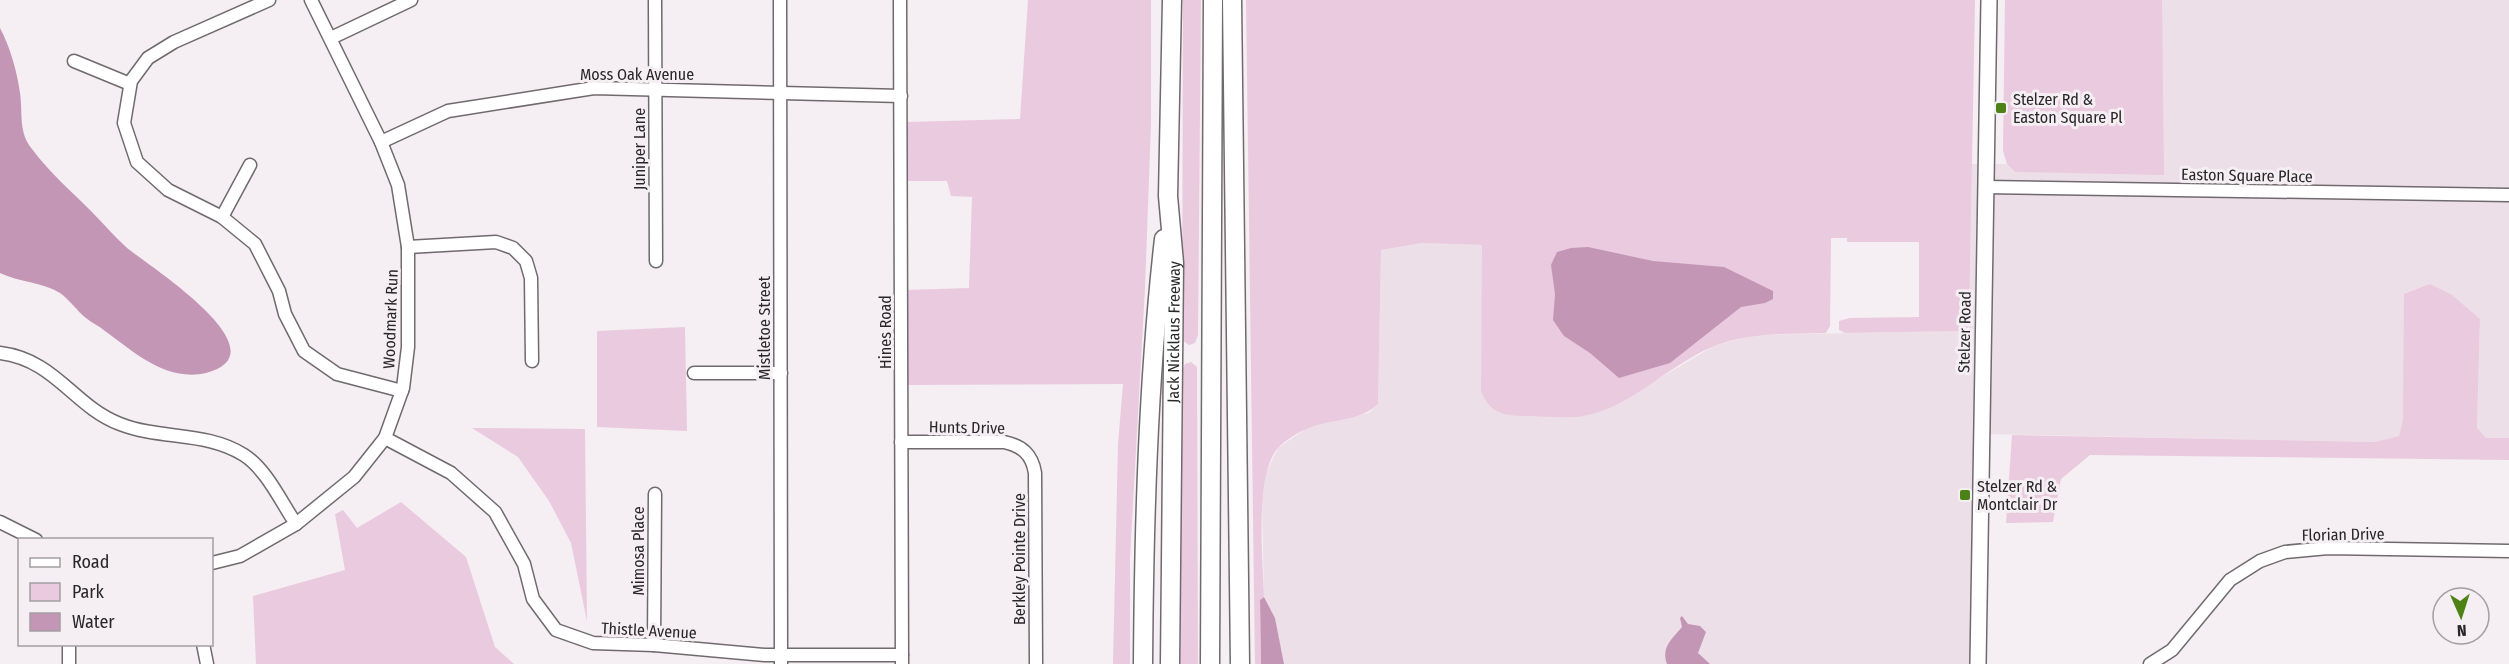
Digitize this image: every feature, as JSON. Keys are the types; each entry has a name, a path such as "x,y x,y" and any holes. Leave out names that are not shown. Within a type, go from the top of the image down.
{"highway":[{"name":"Jack Nicklaus Freeway","path":"1170,664 1174,263 1168,196 1172,0"},
{"path":"1210,664 1213,0"},
{"path":"1232,0 1240,664"},
{"path":"1143,664 1144,520 1151,366 1168,196"}],"main road":[{"name":"Stelzer Road","path":"1978,664 1989,0"}],"street":[{"path":"269,0 174,42 148,58 130,84 124,123 137,162 168,190 222,217 255,244 279,291 285,314 304,351 337,374 402,391"},
{"name":"Woodmark Run","path":"213,563 240,556 296,524 354,477 385,438 402,391 408,347 408,247 398,185 381,142 311,0"},
{"path":"331,38 411,0"},
{"name":"Juniper Lane","path":"655,0 656,261"},
{"name":"Mistletoe Street","path":"780,0 781,660"},
{"name":"Hines Road","path":"900,0 902,659"},
{"path":"74,62 130,84"},
{"name":"Moss Oak Avenue","path":"381,142 448,111 594,88 901,96"},
{"path":"222,217 250,165"},
{"name":"Easton Square Place","path":"1985,187 2509,195"},
{"path":"408,247 496,242 513,248 526,261 531,278 532,361"},
{"path":"0,353 28,359 41,366 92,407 120,424 168,436 185,436 223,443 246,456 265,476 296,524"},
{"path":"694,373 781,373"},
{"name":"Thistle Avenue","path":"385,438 451,473 495,512 524,564 533,599 556,630 593,643 654,645 781,660 902,659"},
{"name":"Hunts Drive","path":"901,442 1004,442 1018,446 1029,454"},
{"name":"Berkley Pointe Drive","path":"1029,454 1035,473 1036,664"},
{"name":"Mimosa Place","path":"654,645 655,494"},
{"path":"0,522 32,538"},
{"name":"Florian Drive","path":"2150,664 2172,650 2230,580 2260,561 2285,552 2328,548 2509,551"},
{"path":"69,646 69,664"},
{"path":"203,646 207,664"}],"shaded area":[{"path":"2162,0 2509,0 2509,438 2486,438 2477,428 2480,319 2403,419 2399,436 2375,442 1981,434 1978,664 1284,664 1275,618 1264,597 1262,499 1266,473 1278,448 1307,428 1369,413 1378,404 1381,250 1422,243 1483,245 1481,391 1635,393 1714,346 1753,335 1965,331 1969,324 1972,164 2007,164 2015,172 2157,173"}],"green space":[{"path":"1028,0 1151,0 1151,124 1145,288 1130,558 1130,664 1113,664 1118,444 1123,384 908,385 906,290 969,288 972,197 951,196 947,181 905,181 907,122 1020,119"},
{"path":"1183,0 1201,0 1198,335 1195,343 1189,345 1182,340"},
{"path":"1246,0 1975,0 1969,324 1965,331 1845,333 1839,330 1839,321 1850,318 1919,317 1919,242 1847,242 1847,238 1831,238 1830,326 1826,333 1757,336 1717,345 1684,362 1635,395 1601,411 1583,416 1512,415 1494,409 1481,391 1482,245 1422,243 1381,250 1378,404 1363,414 1301,431 1281,445 1270,460 1263,497 1262,519 1264,597 1260,600 1261,664 1255,664"},
{"path":"2005,0 2162,0 2164,175 2015,172 2007,164 2003,151"},
{"path":"2430,284 2452,295 2480,319 2477,428 2486,438 2509,438 2509,460 2090,455 2061,479 2053,522 2006,523 2012,435 2375,442 2399,436 2403,419 2404,294"},
{"path":"685,327 687,431 597,427 597,331"},
{"path":"1191,362 1197,367 1198,664 1180,664 1181,372 1185,364"},
{"path":"472,428 585,429 587,621 571,543 549,501 518,457"},
{"path":"401,502 466,557 495,647 514,664 256,664 253,596 345,570 335,514 343,510 357,528"}],"water":[{"path":"0,28 15,68 23,129 28,143 53,173 126,247 181,288 203,308 221,328 230,347 227,362 206,373 191,375 164,369 139,356 88,320 60,293 46,286 0,273"},
{"path":"1588,247 1653,261 1724,267 1773,291 1773,299 1765,303 1741,307 1670,363 1619,378 1590,353 1564,336 1553,320 1555,294 1551,265 1557,252"},
{"path":"1264,597 1275,618 1284,664 1261,664 1260,600"},
{"path":"1682,616 1688,624 1700,626 1706,632 1698,653 1710,664 1667,664 1666,648 1682,627 1680,618"}],"place":[{"name":"Stelzer Rd & Easton Square Pl","path":"2001,108"},
{"name":"Stelzer Rd & Montclair Dr","path":"1965,495"}]}
